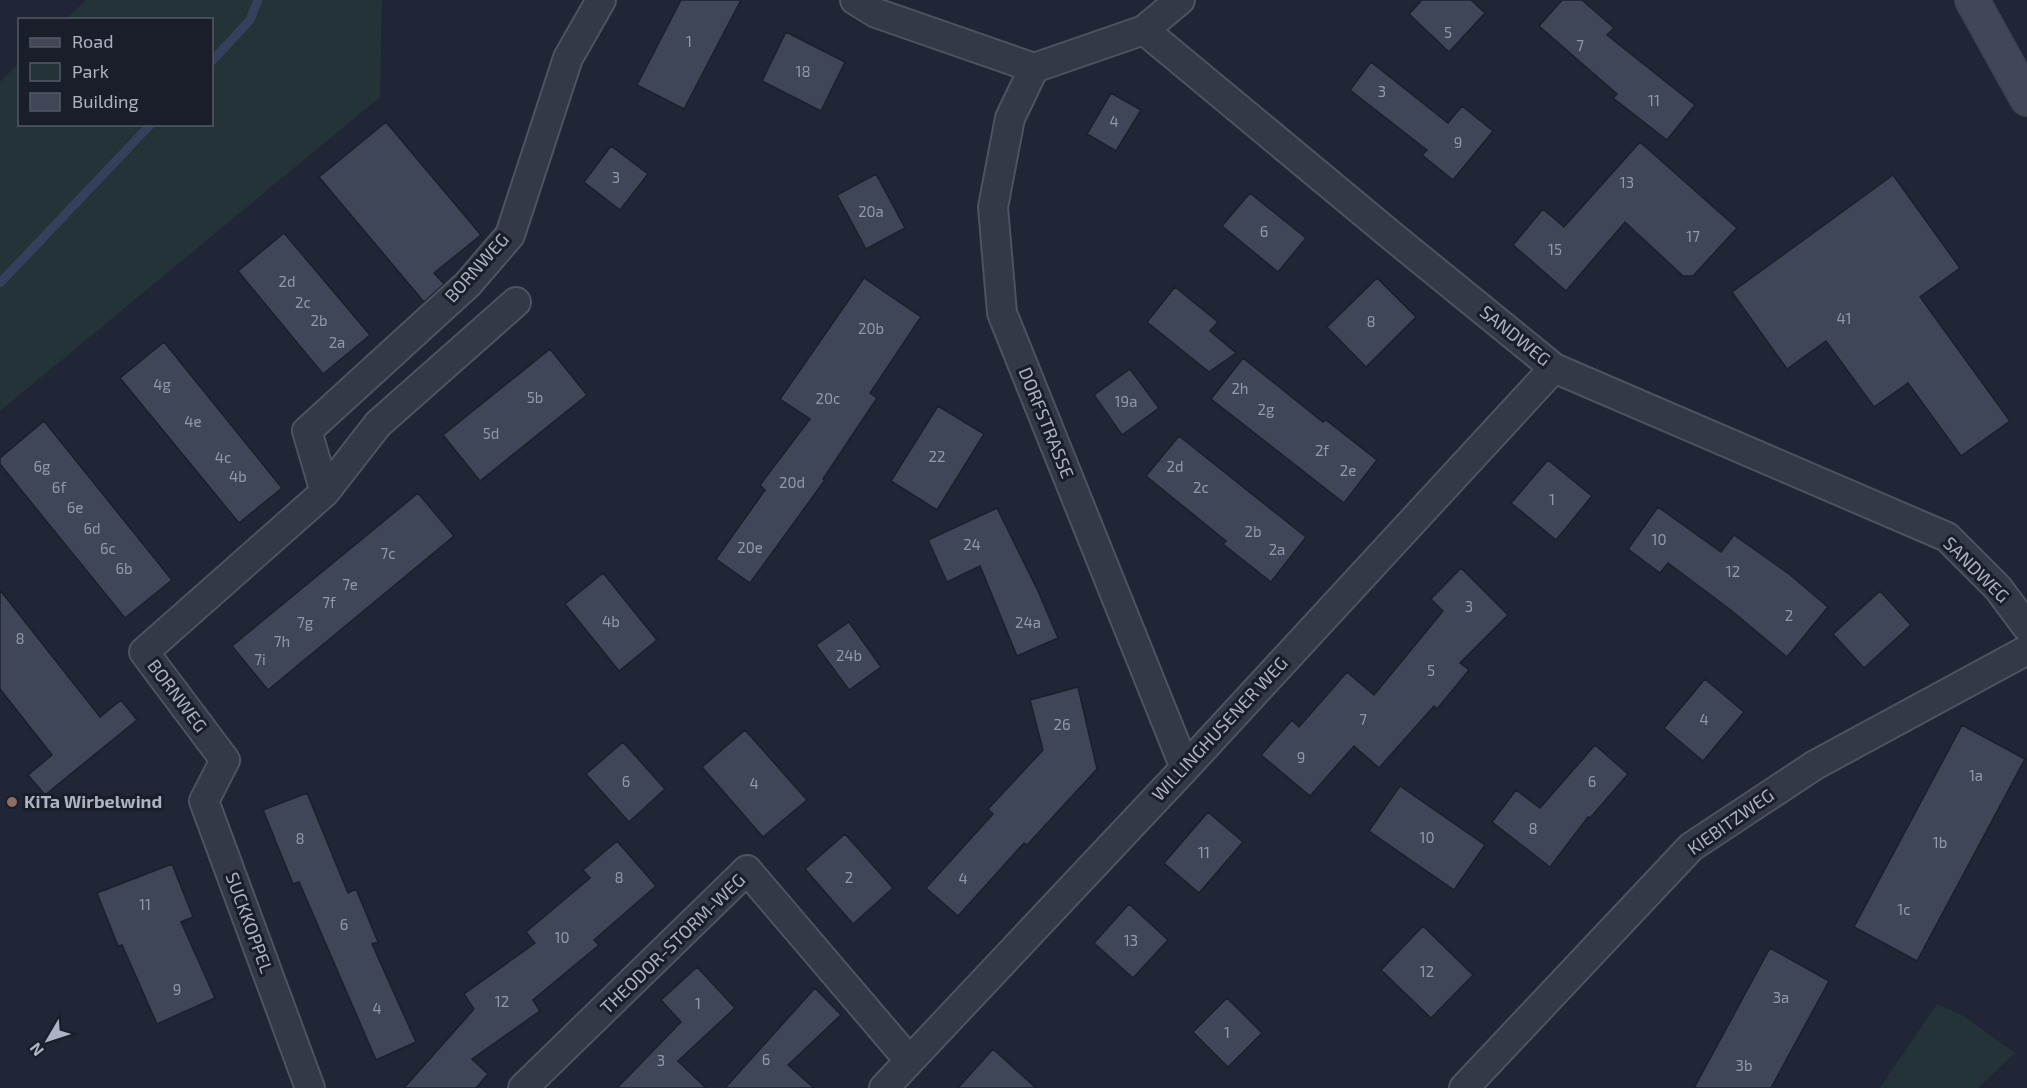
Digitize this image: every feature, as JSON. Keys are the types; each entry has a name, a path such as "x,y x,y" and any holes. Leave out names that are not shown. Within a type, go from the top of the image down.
{"main road":[{"path":"1972,0 2027,99"}],"street":[{"name":"BORNWEG","path":"325,492 307,431 468,284 510,235 568,58 602,0"},
{"path":"855,0 876,14 1034,68 1144,30 1180,0"},
{"name":"SANDWEG","path":"1144,30 1554,368 1947,537 1998,588 2027,627"},
{"name":"DORFSTRASSE","path":"1034,68 1010,118 993,207 1002,313 1185,768"},
{"name":"BORNWEG","path":"225,760 144,652 325,492 378,424 516,302"},
{"name":"WILLINGHUSENER WEG","path":"884,1088 1185,768 1554,368"},
{"path":"358,384 378,424"},
{"name":"KIEBITZWEG","path":"1464,1088 1691,847 1815,765 2027,650"},
{"name":"SUCKKOPPEL","path":"225,760 204,801 310,1088"},
{"name":"THEODOR-STORM-WEG","path":"523,1088 747,870 909,1060"}],"green space":[{"path":"86,0 382,0 380,97 0,411 0,82 18,64 18,126 213,126 213,18 67,18"},
{"path":"1937,1004 1962,1015 2015,1053 1978,1088 1880,1088"}],"building":[{"path":"681,0 741,0 684,109 637,85"},
{"path":"1422,0 1471,0 1485,13 1449,52 1409,14"},
{"path":"1562,0 1582,0 1614,28 1607,35 1695,105 1667,140 1613,98 1617,94 1539,26"},
{"path":"786,32 845,62 821,111 762,81"},
{"path":"1371,62 1448,123 1462,106 1493,131 1453,180 1422,155 1427,150 1350,90"},
{"path":"1111,93 1141,110 1116,151 1087,134"},
{"path":"386,122 481,235 434,273 444,284 424,302 319,177"},
{"path":"1640,142 1737,228 1693,276 1683,276 1625,222 1566,291 1513,245 1543,209 1564,227"},
{"path":"611,146 648,174 620,210 584,182"},
{"path":"876,174 905,228 866,249 837,195"},
{"path":"1893,175 1960,268 1920,297 2010,421 1961,456 1908,383 1874,407 1826,341 1787,369 1732,292"},
{"path":"1250,193 1306,238 1278,272 1222,226"},
{"path":"284,233 370,335 323,374 238,271"},
{"path":"864,278 921,317 870,393 877,398 823,479 825,480 750,583 716,559 765,490 760,485 810,419 780,399"},
{"path":"1377,278 1416,317 1366,367 1327,327"},
{"path":"1175,287 1218,322 1210,331 1236,353 1209,372 1147,322"},
{"path":"164,342 282,488 239,523 120,378"},
{"path":"550,349 587,395 480,481 443,435"},
{"path":"1243,358 1323,422 1326,420 1377,460 1344,503 1211,399"},
{"path":"1130,369 1159,408 1122,435 1094,395"},
{"path":"938,406 984,434 937,510 891,481"},
{"path":"44,421 172,580 125,618 0,464 0,458"},
{"path":"1179,436 1306,537 1271,582 1223,544 1226,541 1146,476"},
{"path":"1548,460 1592,496 1556,540 1511,503"},
{"path":"418,493 454,536 268,690 232,646"},
{"path":"1658,507 1721,552 1734,535 1789,574 1828,607 1787,657 1732,611 1668,563 1660,573 1628,549"},
{"path":"997,508 1038,591 1058,638 1017,656 980,566 947,582 928,540"},
{"path":"1461,568 1508,615 1460,663 1469,670 1437,709 1434,706 1379,768 1354,746 1310,796 1261,755 1292,720 1299,727 1347,672 1374,695 1443,611 1431,599"},
{"path":"603,573 657,640 619,671 565,604"},
{"path":"0,590 100,717 121,700 137,720 45,795 28,775 52,755 0,689"},
{"path":"1880,591 1911,625 1864,668 1833,634"},
{"path":"849,622 881,667 849,690 816,645"},
{"path":"1705,679 1744,712 1703,761 1664,728"},
{"path":"1078,687 1097,769 1027,845 1024,843 958,916 926,888 993,814 988,809 1043,750 1030,700"},
{"path":"1962,725 2025,759 1917,961 1854,927"},
{"path":"745,730 807,800 763,837 702,767"},
{"path":"623,742 665,789 629,822 586,774"},
{"path":"1595,745 1628,774 1590,818 1588,817 1550,867 1492,822 1516,790 1540,808"},
{"path":"1400,786 1485,845 1454,890 1369,831"},
{"path":"307,793 348,893 356,889 378,942 372,944 416,1042 376,1060 299,882 293,884 263,810"},
{"path":"1208,812 1243,842 1199,893 1164,863"},
{"path":"845,834 893,888 853,924 805,869"},
{"path":"617,841 656,886 594,940 599,945 533,1000 540,1011 472,1059 488,1074 476,1088 404,1088 474,1009 464,994 535,943 526,932 590,878 583,870"},
{"path":"172,864 193,917 181,922 215,998 157,1024 122,945 118,946 97,893"},
{"path":"1129,904 1168,940 1133,978 1094,943"},
{"path":"1423,926 1473,975 1431,1018 1381,970"},
{"path":"1770,948 1829,981 1771,1088 1694,1088"},
{"path":"697,967 735,1008 678,1061 706,1088 617,1088 681,1022 661,1000"},
{"path":"815,988 841,1015 788,1065 814,1088 725,1088"},
{"path":"1227,998 1262,1033 1228,1067 1193,1032"},
{"path":"993,1049 1036,1088 958,1088"}],"waterway":[{"path":"213,60 250,20 258,0"},
{"path":"0,283 149,126"}],"place":[{"name":"KiTa Wirbelwind","path":"12,802"}]}
